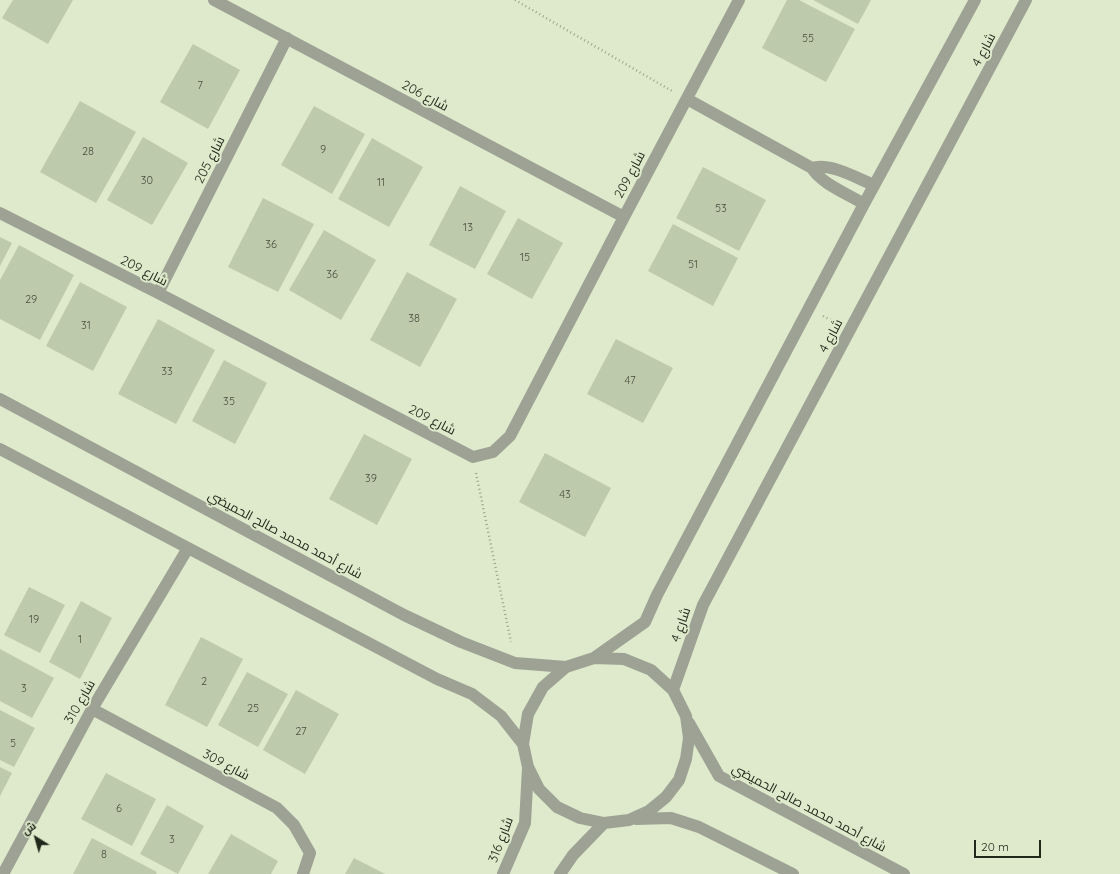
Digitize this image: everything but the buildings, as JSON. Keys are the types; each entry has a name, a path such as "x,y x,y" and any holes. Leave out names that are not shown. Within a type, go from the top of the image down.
{"street":[{"name":"شارع 206","path":"214,0 624,217"},
{"name":"شارع 209","path":"0,213 473,457 493,452 510,436 739,0"},
{"path":"793,874 699,827 671,818 604,822 580,818 557,807 539,789 528,767 523,744 528,714 543,687 566,667 594,658 645,622 665,581 874,185 975,0"},
{"name":"شارع 4","path":"673,690 703,605 1026,0"},
{"name":"شارع 205","path":"158,294 287,38"},
{"path":"687,99 812,168 823,180 864,204"},
{"path":"812,168 818,166 830,167 874,185"},
{"name":"شارع أحمد محمد صالح الحميضي","path":"0,399 404,615 461,642 515,663 566,667"},
{"path":"0,449 437,679 472,694 501,716 523,744"},
{"name":"شارع 310","path":"3,874 92,709 188,548"},
{"path":"594,658 624,659 644,667 651,670 673,690"},
{"name":"شارع أحمد محمد صالح الحميضي","path":"673,690 718,776 904,874"},
{"name":"شارع 309","path":"92,709 277,808 294,825 310,853 303,874"},
{"path":"629,820 649,810 666,797 679,780 686,759 689,738 686,716"},
{"name":"شارع 316","path":"503,874 525,823 528,767"},
{"path":"560,874 573,855 604,822"}],"path":[{"path":"515,0 687,99"},
{"path":"809,309 850,330"},
{"path":"473,457 515,663"}]}
